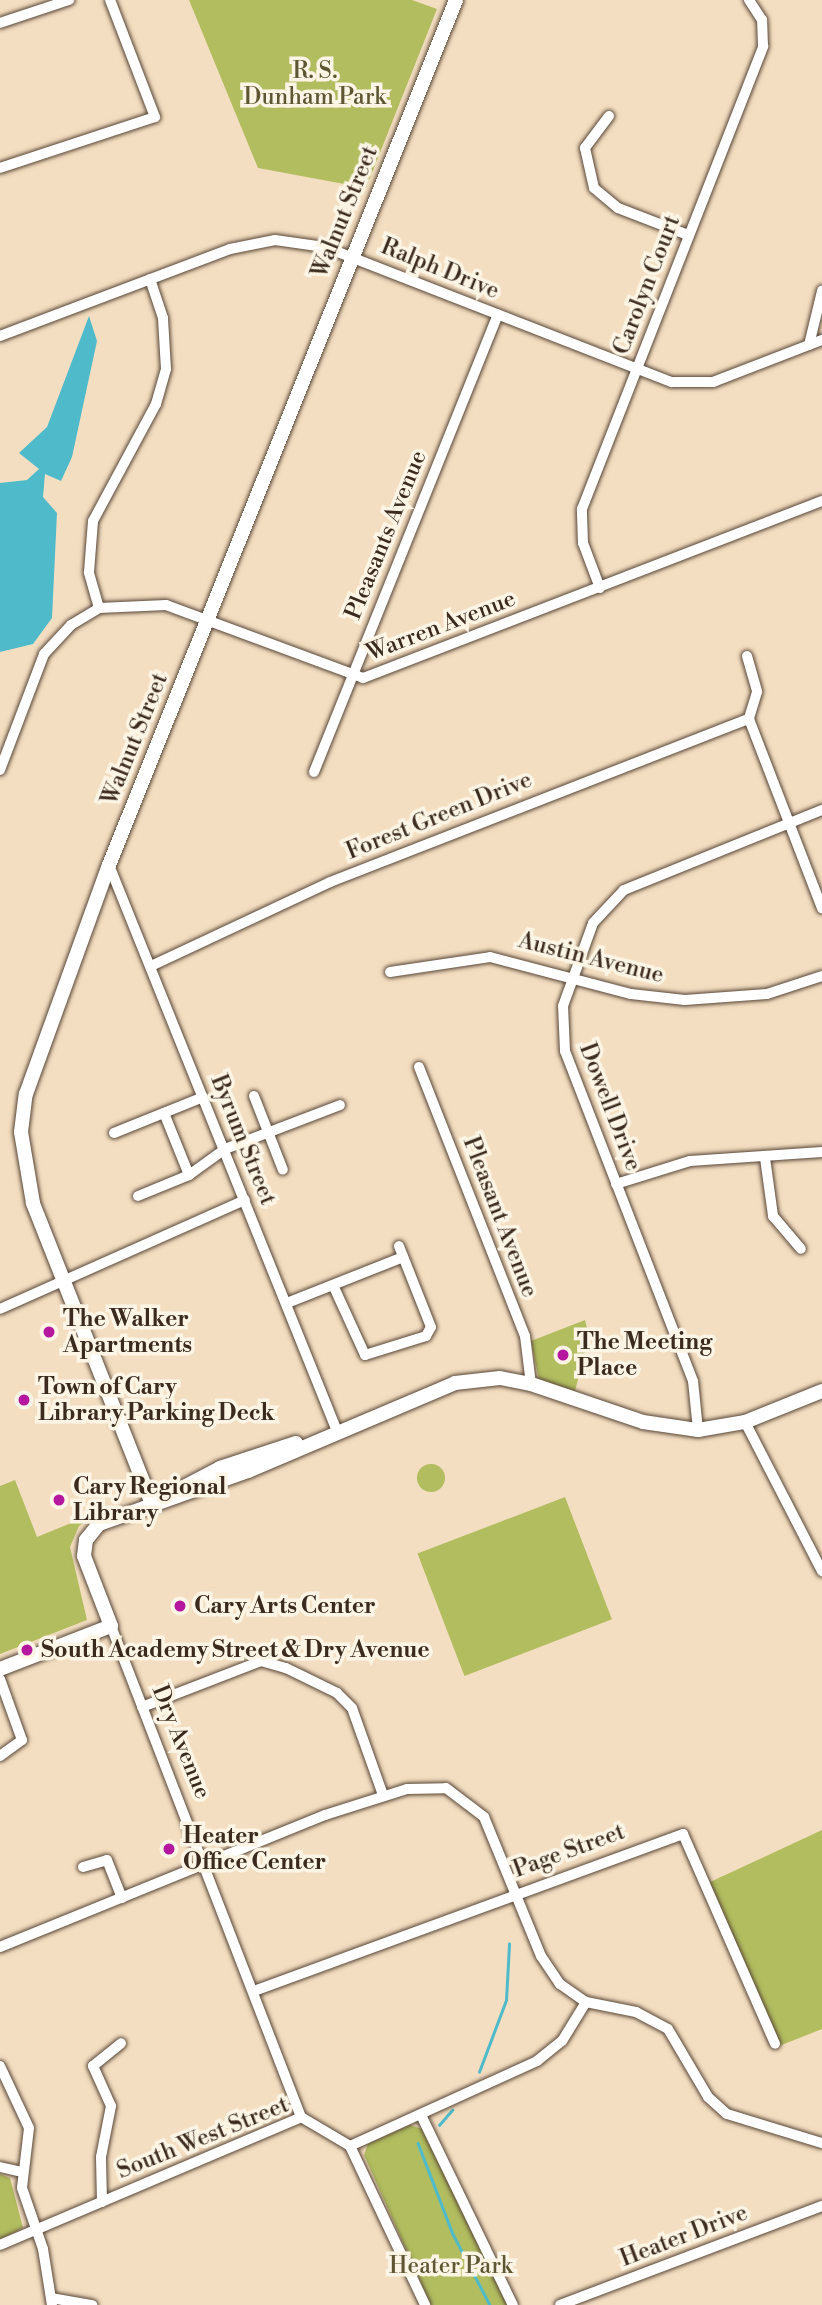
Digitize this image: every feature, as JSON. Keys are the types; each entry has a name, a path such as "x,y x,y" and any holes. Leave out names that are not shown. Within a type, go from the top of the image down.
{"main road":[{"name":"Walnut Street","path":"155,1503 63,1280 26,1180 22,1118 40,1049 109,865 456,0"},
{"path":"155,1503 454,1383 485,1378 531,1384 643,1422 698,1430 745,1422 822,1391"},
{"name":"Dry Avenue","path":"111,1626 86,1563 86,1540 99,1524 155,1503"},
{"path":"0,1669 111,1626"}],"street":[{"path":"0,23 69,0"},
{"path":"0,168 155,117 110,0"},
{"name":"Carolyn Court","path":"600,588 583,543 582,509 763,46 762,20 749,0"},
{"path":"609,116 585,149 594,188 618,208 688,235"},
{"name":"Ralph Drive","path":"0,336 150,279 263,241 306,242 352,256 672,382 703,384 822,340"},
{"path":"99,608 89,572 93,521 156,404 166,369 163,318 150,279"},
{"path":"809,345 822,291"},
{"name":"Pleasants Avenue","path":"314,772 498,315"},
{"name":"Warren Avenue","path":"0,770 44,654 71,625 99,608 150,602 208,620 351,679 600,588 822,500"},
{"path":"747,656 757,692 748,719 822,908"},
{"name":"Forest Green Drive","path":"150,966 330,881 748,719"},
{"name":"Dowell Drive","path":"698,1430 693,1381 562,1041 571,974 593,923 624,890 822,810"},
{"name":"Byrum Street","path":"109,865 337,1431"},
{"name":"Austin Avenue","path":"390,972 490,957 571,974 631,994 685,1000 767,994 822,976"},
{"name":"Pleasant Avenue","path":"419,1068 525,1336 531,1384"},
{"path":"254,1096 283,1170"},
{"path":"114,1133 203,1097"},
{"path":"138,1196 189,1175 225,1149 340,1105"},
{"path":"164,1113 189,1175"},
{"path":"617,1184 690,1161 765,1158 822,1152"},
{"path":"765,1158 773,1216 801,1248"},
{"path":"0,1309 245,1199"},
{"path":"287,1303 333,1285 401,1251 431,1327 426,1336 365,1355 333,1285"},
{"path":"745,1422 822,1571"},
{"name":"Dry Avenue","path":"111,1626 301,2117"},
{"path":"142,1707 261,1661 286,1668 337,1693 352,1708 383,1795"},
{"path":"0,1679 22,1740 0,1756"},
{"path":"0,1947 383,1795 429,1786 465,1798 489,1828 545,1965 586,2002 636,2012 668,2029 708,2097 727,2114 822,2143"},
{"name":"Page Street","path":"254,1991 517,1893 686,1835 775,2044"},
{"path":"83,1867 107,1860 122,1898"},
{"path":"425,2305 350,2146 537,2061 562,2041 586,2002"},
{"path":"102,2202 101,2157 111,2106 93,2066 121,2043"},
{"path":"0,2066 29,2128 22,2172 51,2302 92,2305"},
{"path":"421,2115 513,2305"},
{"name":"South West Street","path":"0,2245 301,2117 350,2146"},
{"path":"0,2167 22,2172"},
{"name":"Heater Drive","path":"560,2305 822,2206"}],"green space":[{"name":"R. S. Dunham Park","path":"189,0 412,0 437,9 366,188 258,168"},
{"path":"585,1320 589,1336 575,1391 539,1380 531,1341"},
{"path":"431,1464 441,1468 445,1478 441,1488 431,1492 421,1488 417,1478 421,1468"},
{"path":"15,1480 37,1537 98,1512 79,1526 70,1547 87,1620 0,1654 0,1486"},
{"path":"565,1497 612,1619 464,1676 417,1554"},
{"path":"822,1830 822,2029 774,2048 708,1883"},
{"name":"Heater Park","path":"410,2125 422,2129 508,2305 431,2305 364,2155 368,2144"},
{"path":"0,2174 10,2178 23,2228 0,2239"}],"water":[{"path":"89,316 97,341 72,457 61,481 45,474 43,497 57,513 52,618 33,644 0,652 0,483 27,480 39,469 19,453 47,427"}],"waterway":[{"path":"479,2072 506,2000 509,1944"},
{"path":"439,2125 452,2110"},
{"path":"418,2143 453,2234 490,2305"}],"place":[{"name":"The Walker Apartments","path":"49,1332"},
{"name":"The Meeting Place","path":"563,1355"},
{"name":"Town of Cary Library Parking Deck","path":"24,1400"},
{"name":"Cary Regional Library","path":"59,1500"},
{"name":"Cary Arts Center","path":"180,1606"},
{"name":"South Academy Street & Dry Avenue","path":"27,1650"},
{"name":"Heater Office Center","path":"169,1849"}]}
